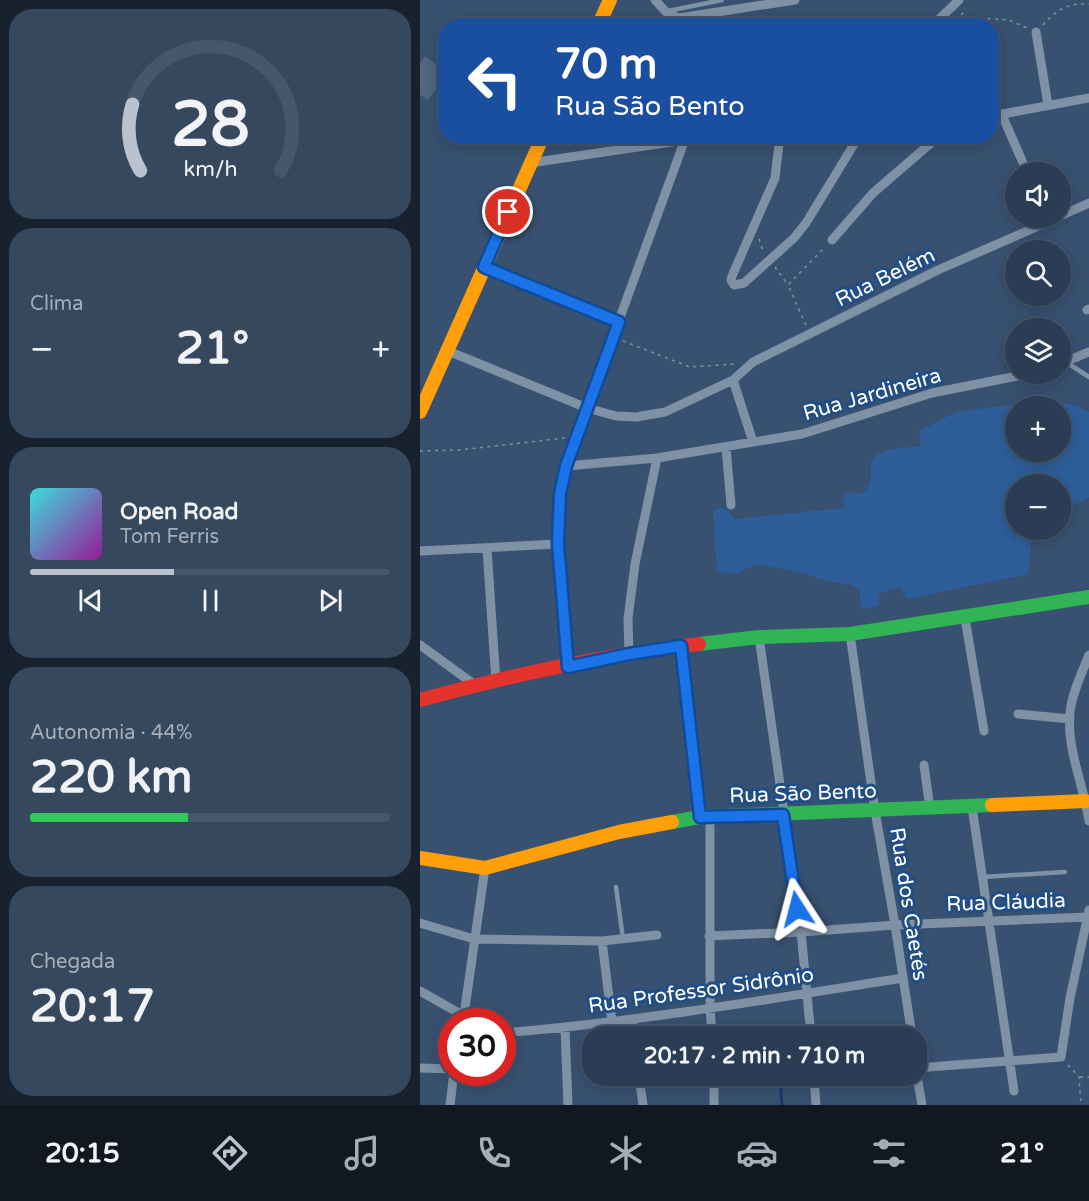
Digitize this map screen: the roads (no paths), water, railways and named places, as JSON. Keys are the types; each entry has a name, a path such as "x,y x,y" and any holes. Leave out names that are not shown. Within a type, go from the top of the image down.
{"street":[{"path":"602,18 610,0"},
{"path":"655,0 672,16 686,17 795,0"},
{"path":"942,18 962,3"},
{"path":"1036,32 1048,105"},
{"path":"999,115 1089,98"},
{"path":"1002,115 1023,162"},
{"path":"420,412 540,144"},
{"path":"530,163 663,144"},
{"path":"568,667 558,544 560,494 566,466 683,144"},
{"path":"779,144 775,178 731,280 732,284 737,286 744,283 794,238 820,202 855,144"},
{"path":"832,240 873,193 930,144"},
{"name":"Rua Belém","path":"1071,210 1089,202"},
{"name":"Rua Belém","path":"448,351 587,408 616,416 651,415 665,412 734,380 753,362 938,270 1031,228"},
{"path":"484,267 619,322"},
{"path":"1071,360 1089,352"},
{"name":"Rua Jardineira","path":"566,466 657,458 802,434 932,393 1005,378"},
{"path":"734,380 753,442"},
{"path":"726,447 731,505"},
{"path":"629,654 628,619 635,564 657,458"},
{"path":"420,551 558,544"},
{"path":"487,549 496,682"},
{"path":"420,700 475,686 629,654 759,638 850,634 1089,597"},
{"path":"965,618 984,731"},
{"name":"Rua dos Caetés","path":"850,634 875,811 910,1026"},
{"path":"759,638 801,932 810,1026"},
{"path":"420,645 475,686"},
{"path":"681,646 705,817 711,1026"},
{"path":"1089,655 1074,695 1070,719 1074,755 1089,821"},
{"path":"1018,714 1070,719"},
{"path":"924,765 930,809"},
{"name":"Rua São Bento","path":"420,858 485,868 619,831 705,817 1086,801"},
{"path":"972,807 1014,1091"},
{"path":"465,1008 485,868"},
{"path":"927,1068 1061,1057 1084,948 1088,914"},
{"name":"Rua Cláudia","path":"709,936 1088,914"},
{"path":"420,923 474,939 602,941 657,935"},
{"path":"602,941 612,1022"},
{"name":"Rua Professor Sidrônio","path":"516,1033 612,1022 903,978"},
{"path":"420,991 446,1008"},
{"path":"632,1019 633,1026"},
{"path":"565,1028 568,1105"},
{"path":"420,1068 438,1069"},
{"path":"450,1104 452,1086"},
{"path":"640,1086 643,1105"},
{"path":"714,1086 715,1101"},
{"path":"815,1086 816,1105"},
{"path":"919,1086 922,1104"}],"lane":[{"path":"666,12 722,0"},
{"path":"572,144 589,144"},
{"path":"1071,367 1089,377"},
{"path":"982,877 1065,872"},
{"path":"616,887 623,939"}],"waterway":[{"path":"781,1086 782,1105"}]}
